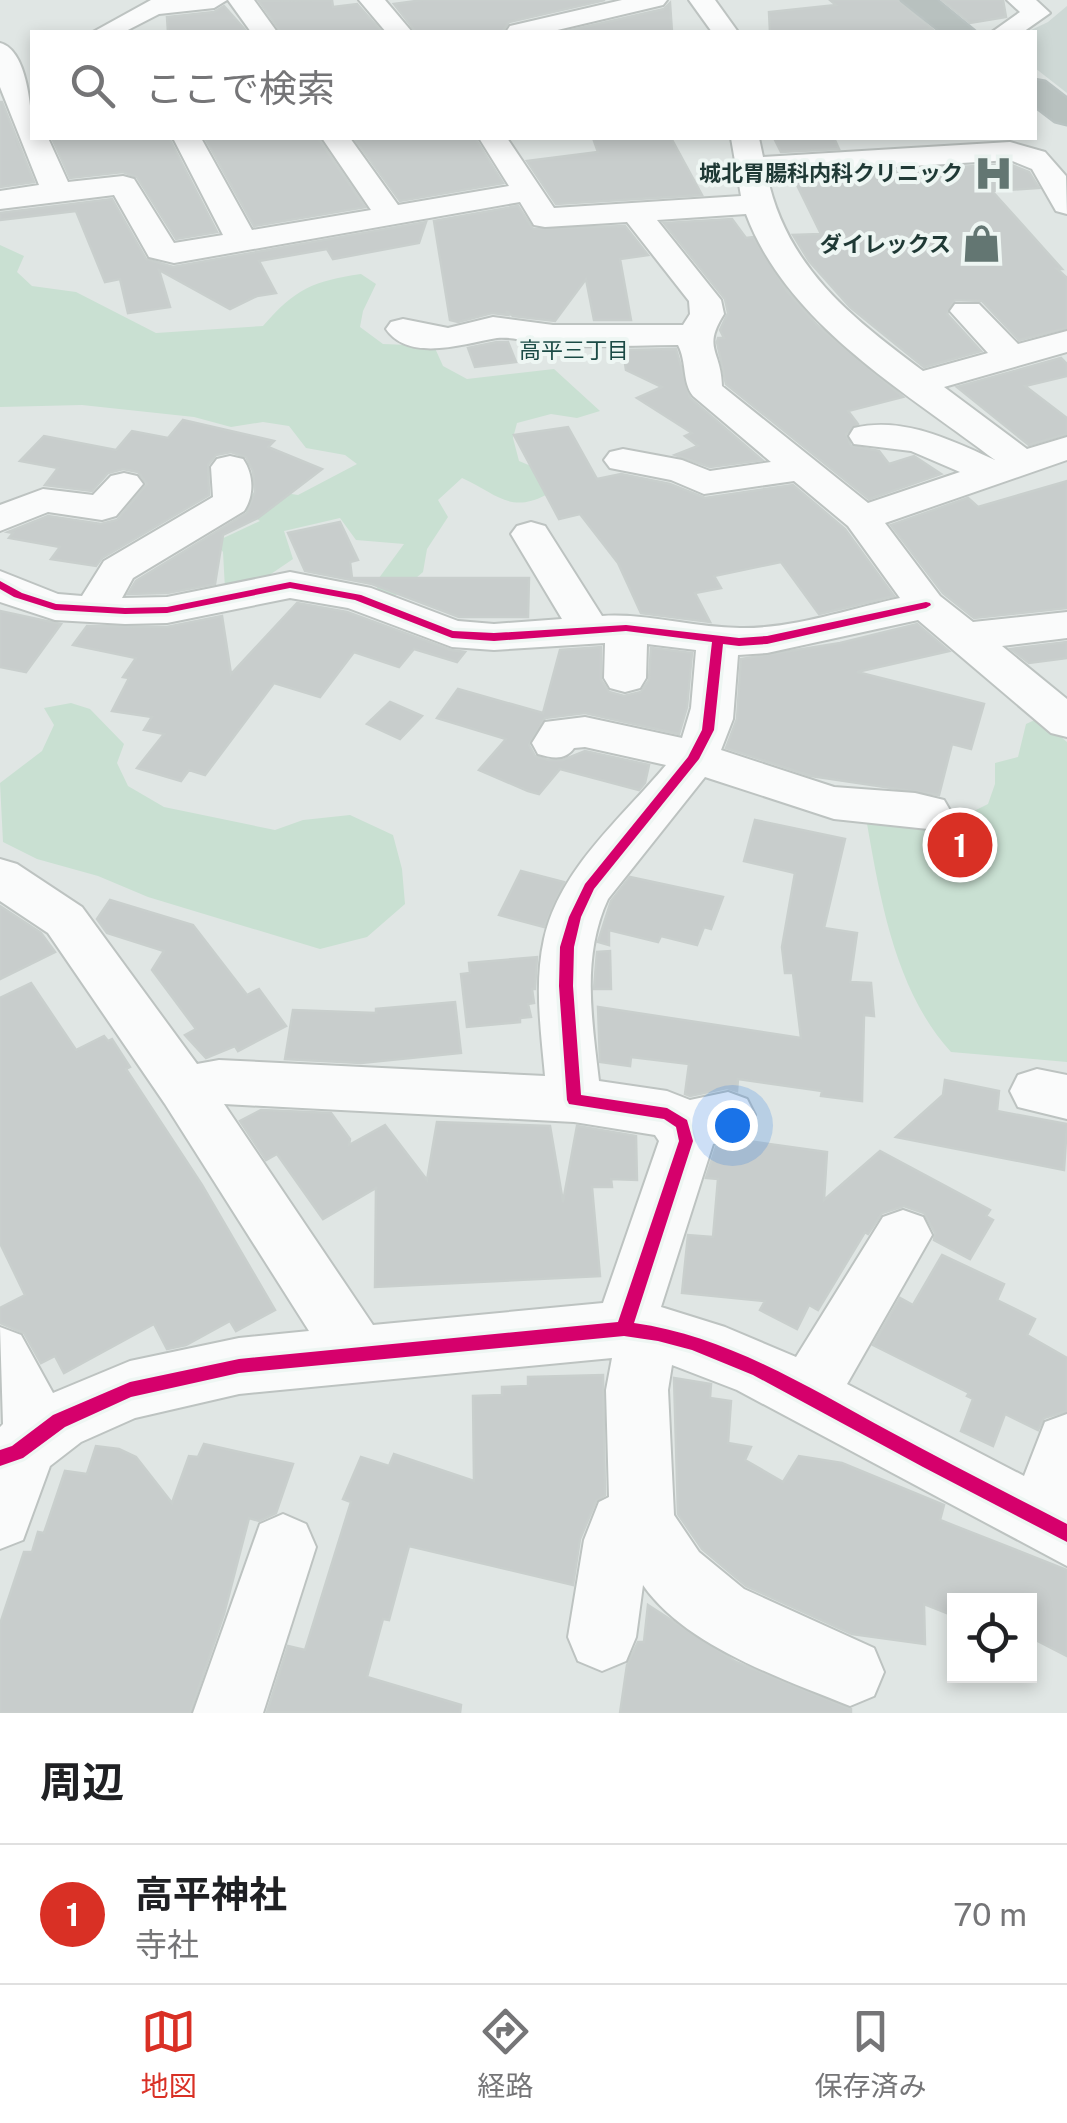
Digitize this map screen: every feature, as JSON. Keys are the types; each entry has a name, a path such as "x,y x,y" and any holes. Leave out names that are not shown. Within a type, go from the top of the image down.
{"highway":[{"path":"917,0 957,30"},
{"path":"1037,93 1067,114"}],"street":[{"path":"121,30 153,7 214,0"},
{"path":"241,0 263,30"},
{"path":"372,0 397,30"},
{"path":"528,30 654,0"},
{"path":"702,0 724,30"},
{"path":"1008,30 1036,12 1020,0"},
{"path":"519,2 555,24"},
{"path":"4,35 25,128"},
{"path":"31,140 57,192"},
{"path":"188,140 242,241"},
{"path":"337,140 389,214"},
{"path":"493,140 545,218 636,212 752,176 918,146"},
{"path":"854,141 957,145 1038,157 1064,190"},
{"path":"918,146 946,190"},
{"path":"752,176 904,186"},
{"path":"752,176 770,233 812,294 860,340 920,383 1005,468"},
{"path":"0,200 123,185 160,250 174,253 526,192"},
{"path":"636,212 705,300 707,314 694,335 694,344 704,361 705,389 862,518 926,605 1067,722"},
{"path":"967,311 1011,357"},
{"path":"403,329 436,335 476,334 494,327 553,335 694,335"},
{"path":"920,383 1067,341"},
{"path":"867,436 918,440 970,461 1005,468"},
{"path":"862,518 1067,448"},
{"path":"623,460 682,471 704,483 798,469"},
{"path":"94,610 118,570 230,503 230,467"},
{"path":"0,519 43,500 102,508 124,484"},
{"path":"531,534 582,618 605,629 625,678"},
{"path":"0,555 5,566 0,581 36,602 94,610 167,610 290,585 357,597 452,634 494,638 605,629 767,640 926,605"},
{"path":"967,636 1067,625"},
{"path":"574,1100 566,986 567,946 575,917 589,886 693,759 708,730 718,638"},
{"path":"1019,681 1067,672"},
{"path":"554,744 560,734 590,732 838,804 878,804 928,812"},
{"path":"0,877 66,920 184,1088 356,1353"},
{"path":"184,1088 220,1082 574,1100 705,1120 686,1141 635,1330 642,1515 651,1538 676,1576 720,1614 850,1672"},
{"path":"807,1395 903,1235"},
{"path":"20,1447 58,1420 130,1390 238,1366 635,1330 694,1342 807,1395 1054,1526 1067,1444"},
{"path":"0,1355 32,1417 0,1517"},
{"path":"602,1638 617,1540 622,1525 642,1515"},
{"path":"228,1713 284,1547"}],"shaded area":[{"path":"1067,6 1067,93 1037,70 1037,30 1031,30"}],"green space":[{"path":"0,245 24,256 17,272 32,286 76,292 156,333 263,326 285,303 306,289 361,274 376,284 360,327 383,344 434,346 443,366 467,379 554,369 600,411 577,418 551,414 517,423 513,438 519,461 538,469 546,495 512,502 462,478 438,500 448,517 427,549 423,572 395,596 378,592 376,582 404,544 356,540 340,518 284,531 293,559 268,576 225,589 223,552 215,542 260,521 236,506 246,496 266,490 298,495 357,464 345,455 306,448 289,426 263,422 231,427 194,417 82,405 0,407"},
{"path":"71,703 90,709 124,744 117,763 128,786 164,807 275,830 303,820 350,815 393,835 402,869 405,904 367,937 320,949 148,897 98,876 37,859 3,842 0,783 42,751 54,725 44,708"},
{"path":"1039,718 1067,742 1067,1062 951,1052 932,1028 903,972 884,911 866,818 956,820 988,804 995,784 995,763 1018,757 1026,724"}],"building":[{"path":"332,0 333,7 357,4 380,30 280,30 259,1"},
{"path":"423,0 605,0 509,22 503,30 414,30 394,4"},
{"path":"830,0 898,0 932,29 770,30 769,12 836,5"},
{"path":"942,0 1003,0 1006,17 970,23"},
{"path":"670,3 672,30 572,30 664,9"},
{"path":"224,6 245,30 168,30 167,17 214,12"},
{"path":"2,102 34,182 0,187"},
{"path":"53,140 170,140 217,232 176,239 137,177 123,172 70,178"},
{"path":"206,140 319,140 365,207 254,226"},
{"path":"355,140 476,140 503,183 400,201"},
{"path":"594,140 672,140 702,195 556,204 527,161 598,152"},
{"path":"775,140 835,140 839,149 781,152"},
{"path":"1009,164 1029,172 1039,188 992,191 1067,278 1067,328 1019,340 982,301 955,300 947,314 981,351 924,367 850,307 809,261 793,235 821,234 793,177"},
{"path":"112,199 146,259 173,267 426,222 419,243 333,259 327,249 259,261 276,293 257,296 230,309 159,270 170,307 128,313 120,279 105,282 76,211 0,220 0,213"},
{"path":"518,206 533,229 625,226 648,255 620,259 631,320 594,320 586,279 555,321 513,316 506,311 508,315 492,313 458,322 450,320 434,221"},
{"path":"732,219 746,238 753,237 787,291 817,325 903,397 848,411 858,424 846,434 851,446 879,451 889,464 914,456 941,474 869,499 726,384 717,342 724,338 720,330 728,313 725,299 664,223"},
{"path":"508,342 516,362 475,367 468,348"},
{"path":"676,349 690,398 762,460 710,467 675,455 698,446 685,436 692,433 637,398 662,387 626,370 623,350"},
{"path":"1061,358 1067,364 1067,376 1025,386 1067,418 1067,434 1029,445 957,387"},
{"path":"183,420 274,441 268,447 322,469 258,518 223,535 215,584 167,593 128,594 136,581 247,513 255,492 253,471 246,457 231,452 216,455 208,465 209,495 102,558 96,566 51,559 60,547 9,538 13,533 8,532 48,516 101,524 117,520 147,484 138,472 123,469 108,473 92,491 45,485 58,468 20,461 44,436 116,450 132,431 168,438"},
{"path":"568,427 597,479 621,474 670,484 705,498 793,485 845,529 894,596 819,614 781,562 714,576 721,588 695,593 710,622 641,613 618,563 580,514 559,519 514,435"},
{"path":"1067,481 1067,608 974,618 943,593 891,525 968,498 978,507"},
{"path":"340,522 358,560 350,562 352,578 529,578 528,617 459,617 372,584 305,571 288,533"},
{"path":"297,603 347,612 465,652 457,662 414,649 399,667 354,652 320,697 274,683 205,775 189,770 181,781 137,768 164,734 144,730 152,717 112,711 129,678 123,677 136,658 73,645 87,626 167,627 222,616 231,674"},
{"path":"0,611 61,624 26,672 0,667"},
{"path":"917,624 949,651 857,672 984,704 971,749 952,744 939,795 811,776 726,748 737,719 741,659 840,643"},
{"path":"1067,642 1067,658 1029,663 1011,649"},
{"path":"601,647 601,680 609,692 624,696 641,692 649,680 651,648 692,653 687,707 679,734 585,713 545,718 529,745 535,756 548,760 563,760 585,751 649,765 639,790 560,769 539,794 528,791 479,770 506,739 437,718 458,689 543,713 560,650"},
{"path":"390,702 422,716 400,739 367,724"},
{"path":"755,820 845,839 824,928 857,933 850,982 871,983 874,1016 864,1015 862,1101 738,1079 737,1091 727,1088 690,1096 685,1094 689,1064 631,1057 630,1066 600,1062 598,1007 801,1038 793,973 785,973 782,947 795,873 744,861"},
{"path":"521,871 564,882 544,927 499,915"},
{"path":"630,877 723,897 711,929 704,927 697,945 661,936 658,942 609,930 609,945 598,942 611,901"},
{"path":"110,900 193,925 247,995 259,989 286,1026 238,1051 235,1046 206,1058 185,1035 196,1029 152,970 164,951 107,933 97,919"},
{"path":"0,906 41,933 55,952 0,979"},
{"path":"610,951 611,989 594,989 597,952"},
{"path":"537,957 534,1003 528,1004 531,1017 520,1018 520,1022 467,1027 461,974 470,973 469,963"},
{"path":"31,983 76,1050 104,1036 108,1041 112,1039 130,1067 126,1069 202,1185 275,1310 236,1331 230,1321 186,1345 167,1349 154,1324 64,1373 55,1356 41,1363 24,1333 0,1323 0,1308 25,1295 0,1243 0,998"},
{"path":"455,1002 461,1053 361,1063 285,1059 293,1010 376,1013 376,1009"},
{"path":"945,1080 999,1091 997,1111 1067,1124 1064,1170 896,1137 943,1095"},
{"path":"261,1110 331,1113 350,1139 349,1145 385,1125 427,1180 437,1122 550,1126 563,1202 577,1126 636,1136 637,1180 611,1179 612,1187 592,1187 600,1276 375,1287 376,1188 323,1219 277,1154 266,1160 240,1121"},
{"path":"741,1140 827,1152 824,1200 880,1151 990,1210 986,1216 993,1220 970,1259 934,1240 935,1233 924,1213 904,1206 882,1213 868,1234 865,1232 818,1310 809,1305 797,1329 760,1310 765,1301 682,1293 688,1235 713,1237 718,1179 706,1178 716,1147"},
{"path":"942,1255 1004,1284 997,1300 1035,1319 1027,1335 1067,1358 1067,1411 1044,1418 1038,1430 1005,1414 993,1446 961,1431 973,1399 967,1396 969,1393 873,1345 900,1298 913,1305"},
{"path":"603,1375 605,1495 596,1501 580,1539 573,1585 409,1546 389,1620 383,1619 367,1677 461,1705 460,1713 267,1712 288,1646 305,1650 351,1502 343,1499 361,1457 389,1466 394,1454 474,1481 473,1396 502,1395 502,1387 528,1386 528,1377"},
{"path":"674,1378 711,1384 710,1398 731,1401 728,1443 751,1447 745,1460 783,1482 799,1456 842,1463 944,1505 940,1520 1067,1570 1067,1656 1037,1641 1037,1593 947,1593 947,1613 924,1604 925,1644 852,1634 746,1586 702,1549 678,1514"},
{"path":"204,1444 293,1464 276,1513 259,1521 249,1518 224,1614 190,1713 0,1713 0,1624 24,1552 32,1552 38,1532 44,1533 65,1471 87,1474 96,1446 119,1449 136,1457 172,1503 189,1456 198,1457"},
{"path":"648,1605 736,1662 851,1709 851,1713 620,1713 627,1665 638,1642 644,1642"}],"cycle path":[{"path":"0,584 18,595 55,607 125,611 167,610 290,585 357,597 452,634 494,637 626,628 739,642 767,640 926,605"},
{"path":"624,1329 686,1141 682,1124 667,1114 574,1100 567,947 589,887 693,759 708,730 718,638"},
{"path":"0,1458 17,1452 59,1421 130,1390 239,1366 624,1329 692,1342 758,1370 1067,1533"}],"place":[{"name":"城北胃腸科内科クリニック","path":"993,173"},
{"name":"ダイレックス","path":"981,244"},
{"name":"高平神社","path":"960,845"}],"district":[{"name":"高平三丁目","path":"574,350"}]}
